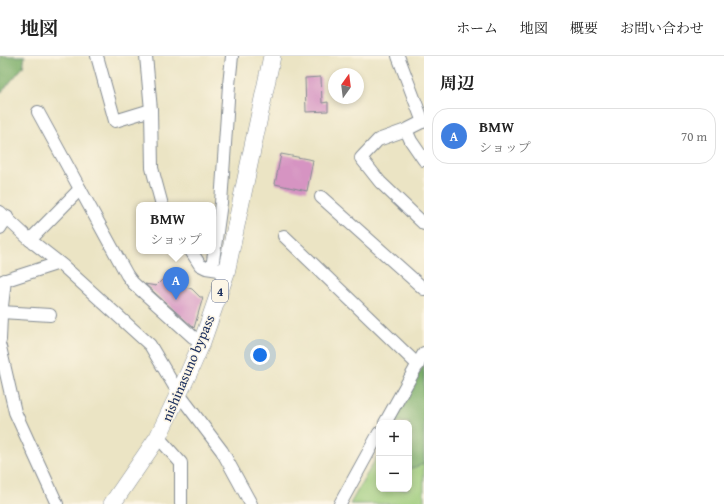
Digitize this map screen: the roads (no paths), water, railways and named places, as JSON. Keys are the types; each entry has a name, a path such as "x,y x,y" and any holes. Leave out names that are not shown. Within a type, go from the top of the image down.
{"highway":[{"name":"nishinasuno bypass","path":"112,504 158,437 202,342 272,56"}],"street":[{"path":"97,56 115,122 152,110"},
{"path":"146,56 152,110 152,168 161,202"},
{"path":"193,254 200,265 206,268 219,270 221,203 232,56"},
{"path":"398,56 423,122 378,140 361,158 380,182 424,224"},
{"path":"38,112 127,276 188,332 202,342"},
{"path":"406,130 411,141 424,160"},
{"path":"30,240 80,189"},
{"path":"321,197 424,289"},
{"path":"3,214 30,240 59,263 150,345 179,394 222,451 251,504"},
{"path":"0,228 3,214"},
{"path":"284,236 418,365"},
{"path":"0,340 3,281 59,263"},
{"path":"1,312 50,315"},
{"path":"0,347 15,412 57,504"},
{"path":"387,420 424,353"},
{"path":"158,437 180,463 181,504"},
{"path":"340,504 376,439"}],"place":[{"name":"BMW","path":"176,300"}]}
